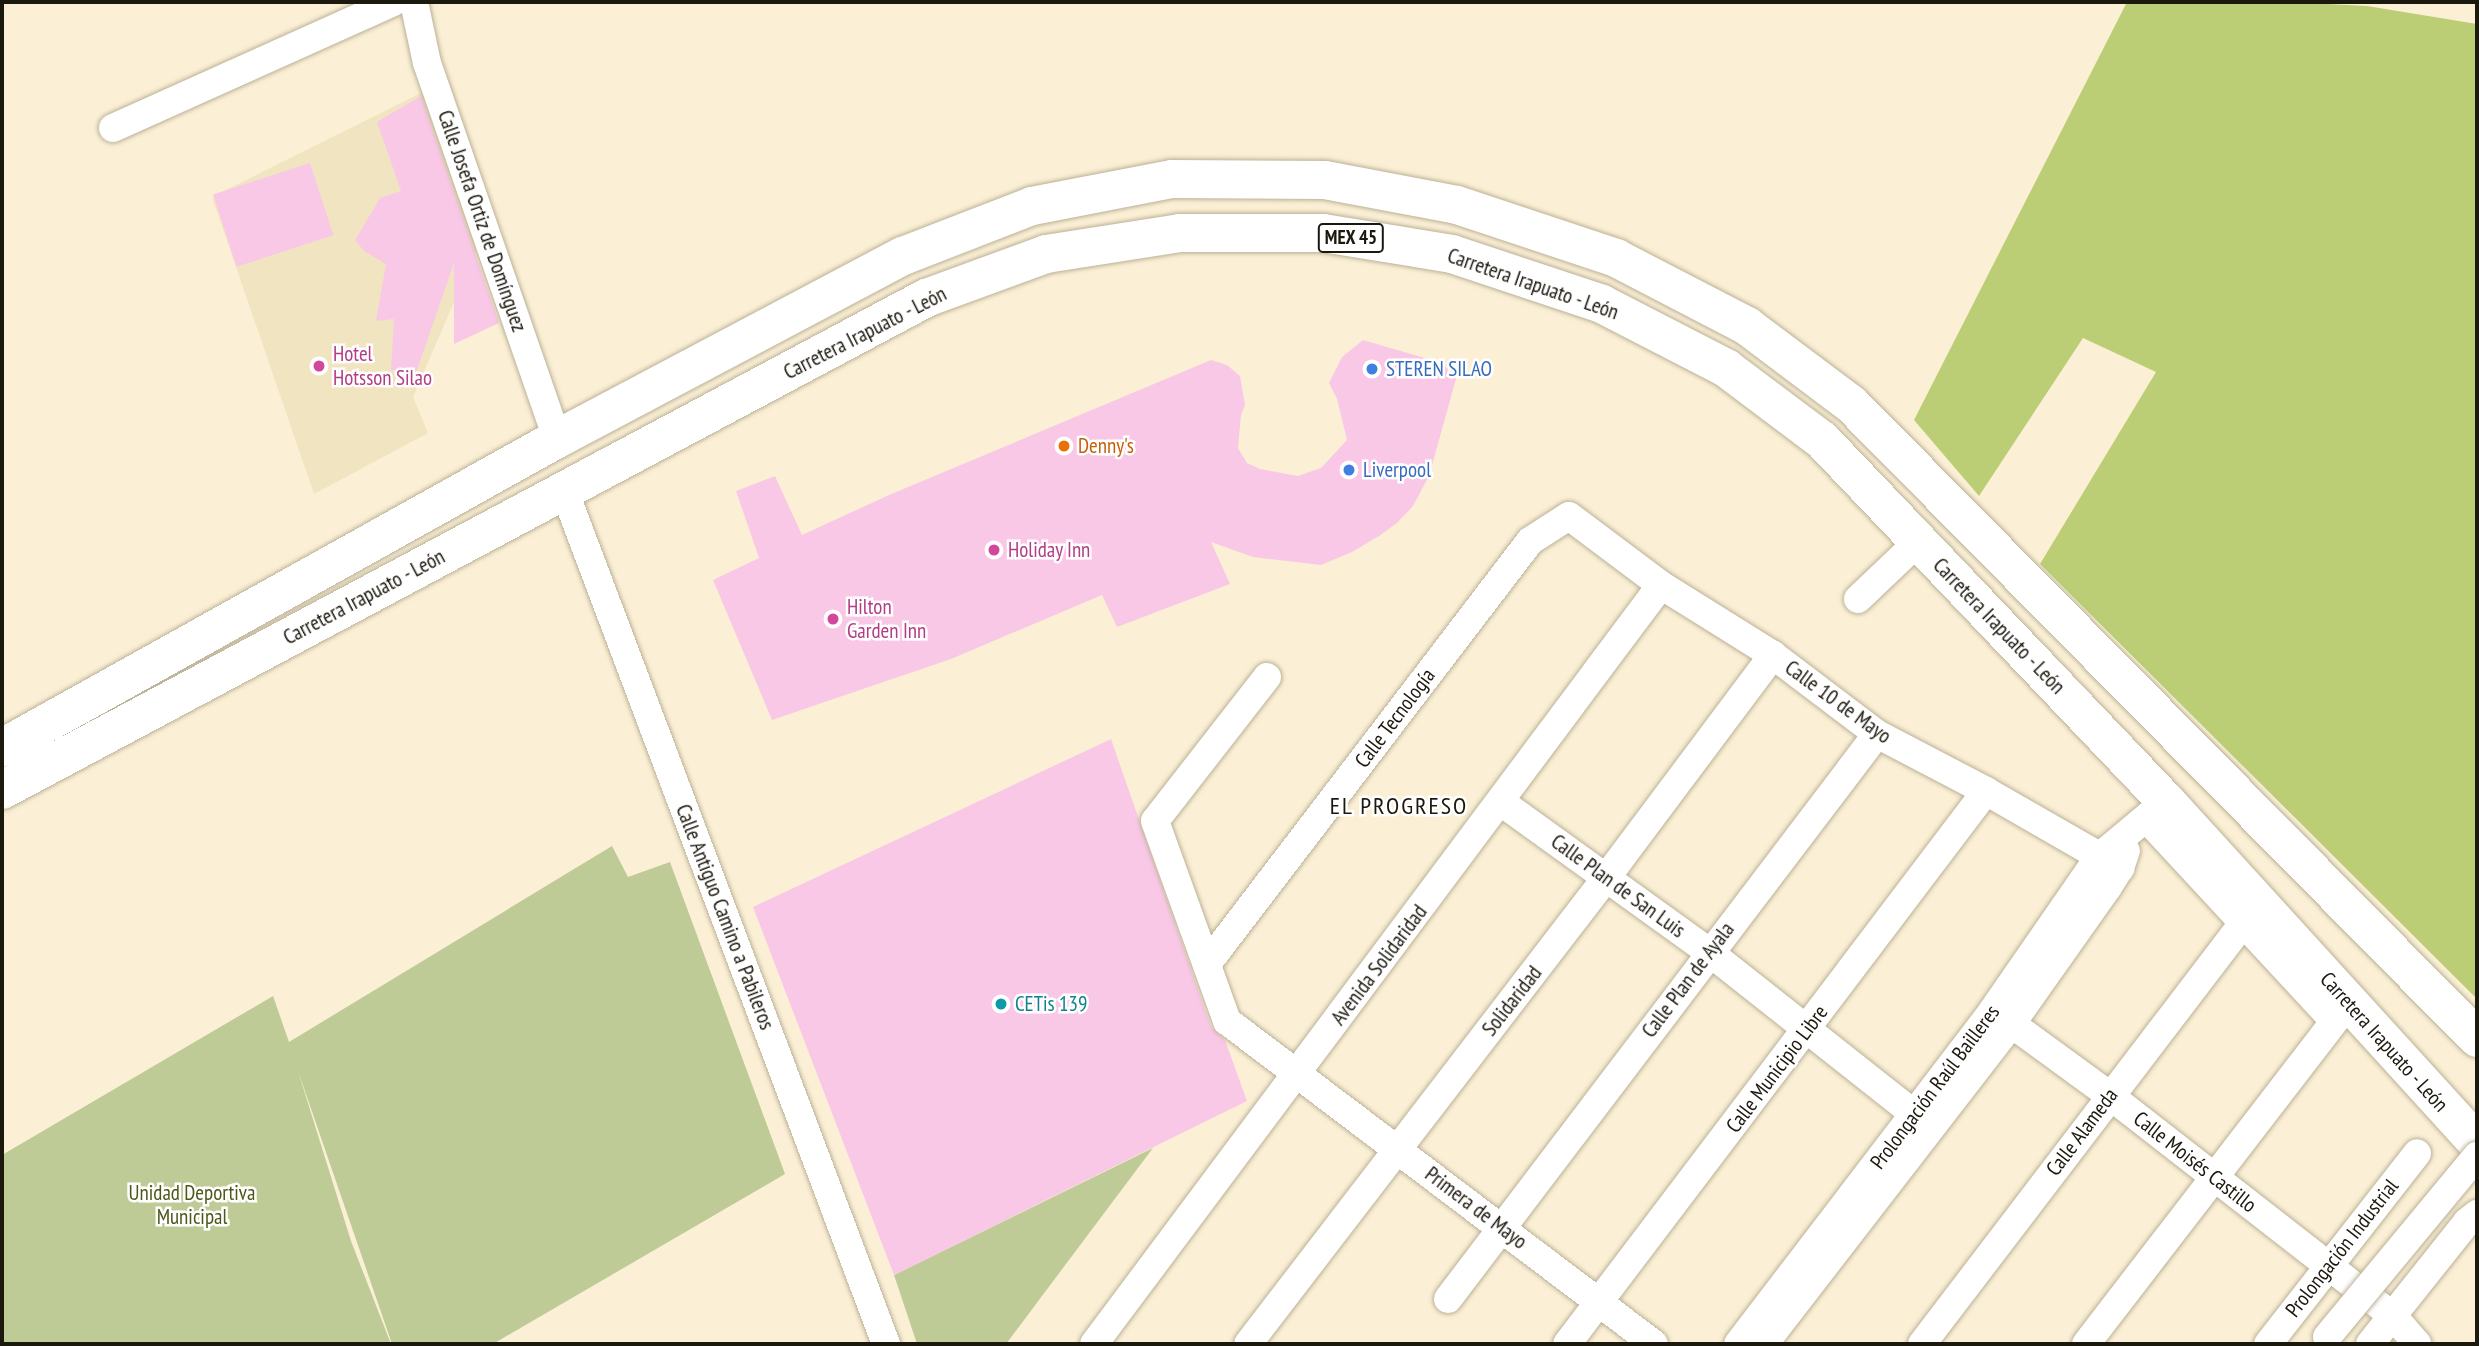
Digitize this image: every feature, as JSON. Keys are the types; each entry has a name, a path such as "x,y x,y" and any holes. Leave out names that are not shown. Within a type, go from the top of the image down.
{"highway":[{"name":"Carretera Irapuato - León","path":"2,748 557,439 902,256 1032,206 1172,179 1325,180 1457,205 1616,257 1747,326 1851,404 2477,1038"},
{"name":"Carretera Irapuato - León","path":"2,790 926,298 1045,254 1180,233 1323,233 1452,254 1602,304 1726,368 1822,440 1919,541 2148,818 2477,1143"}],"street":[{"path":"113,128 393,2"},
{"name":"Calle Josefa Ortiz de Domínguez","path":"414,2 427,63 557,439"},
{"name":"Calle Antiguo Camino a Pabileros","path":"564,490 886,1344"},
{"name":"Calle 10 de Mayo","path":"1569,516 1661,585 1773,655 1877,734 1986,791 2110,862"},
{"name":"Calle Tecnología","path":"1207,964 1530,541 1569,516"},
{"path":"1858,599 1919,541"},
{"name":"Avenida Solidaridad","path":"1094,1344 1661,585"},
{"name":"Solidaridad","path":"1248,1344 1606,878 1773,655"},
{"name":"Primera de Mayo","path":"1267,677 1155,821 1227,1021 1654,1344"},
{"name":"Calle Plan de Ayala","path":"1448,1299 1877,734"},
{"name":"Calle Municipio Libre","path":"1567,1344 1986,791"},
{"name":"Calle Plan de San Luis","path":"1501,802 1709,952 1923,1121"},
{"path":"2086,1344 2342,1012 2244,922 2148,818"},
{"name":"Prolongación Raúl Bailleres","path":"1764,1344 1923,1121 2003,1017 2110,862 2148,818"},
{"name":"Calle Alameda","path":"1922,1344 2109,1095 2244,922"},
{"name":"Calle Moisés Castillo","path":"2003,1017 2109,1095 2393,1316 2417,1344"},
{"name":"Prolongación Raúl Bailleres","path":"1738,1344 1923,1121"},
{"name":"Prolongación Industrial","path":"2268,1344 2417,1153"},
{"path":"2324,1341 2477,1156"},
{"path":"2370,1344 2475,1215"}],"shaded area":[{"path":"425,91 484,233 413,397 428,433 314,494 213,200 214,196"}],"green space":[{"path":"2127,2 2290,2 2367,6 2477,24 2477,999 2040,564 2156,372 2083,338 1979,496 1914,420"},
{"name":"Unidad Deportiva Municipal","path":"612,846 628,877 670,862 785,1174 493,1344 392,1344 298,1071 351,1241 391,1344 2,1344 2,1155 273,996 289,1042"},
{"path":"1153,1148 1006,1344 917,1344 894,1275"}],"building":[{"path":"421,96 499,323 454,344 454,263 417,370 391,370 394,319 376,321 386,264 364,251 355,240 380,198 401,191 377,122"},
{"path":"310,163 333,235 236,267 213,195"},
{"path":"1363,340 1442,363 1456,379 1429,476 1413,506 1397,523 1379,536 1352,552 1321,565 1253,557 1211,542 1230,584 1117,627 1102,595 951,659 772,720 713,580 759,558 736,491 775,476 802,535 889,495 1211,360 1227,365 1240,376 1245,405 1241,415 1238,448 1247,463 1260,469 1298,476 1321,468 1347,440 1337,399 1329,383 1342,357"},
{"name":"CETis 139","path":"1111,739 1211,1027 1225,1040 1247,1101 894,1275 753,907"}],"place":[{"name":"Hotel Hotsson Silao","path":"319,366"},
{"name":"STEREN SILAO","path":"1372,369"},
{"name":"Denny's","path":"1064,446"},
{"name":"Liverpool","path":"1349,470"},
{"name":"Holiday Inn","path":"994,550"},
{"name":"Hilton Garden Inn","path":"833,619"},
{"name":"CETis 139","path":"1001,1004"}],"district":[{"name":"EL PROGRESO","path":"1399,806"}]}
